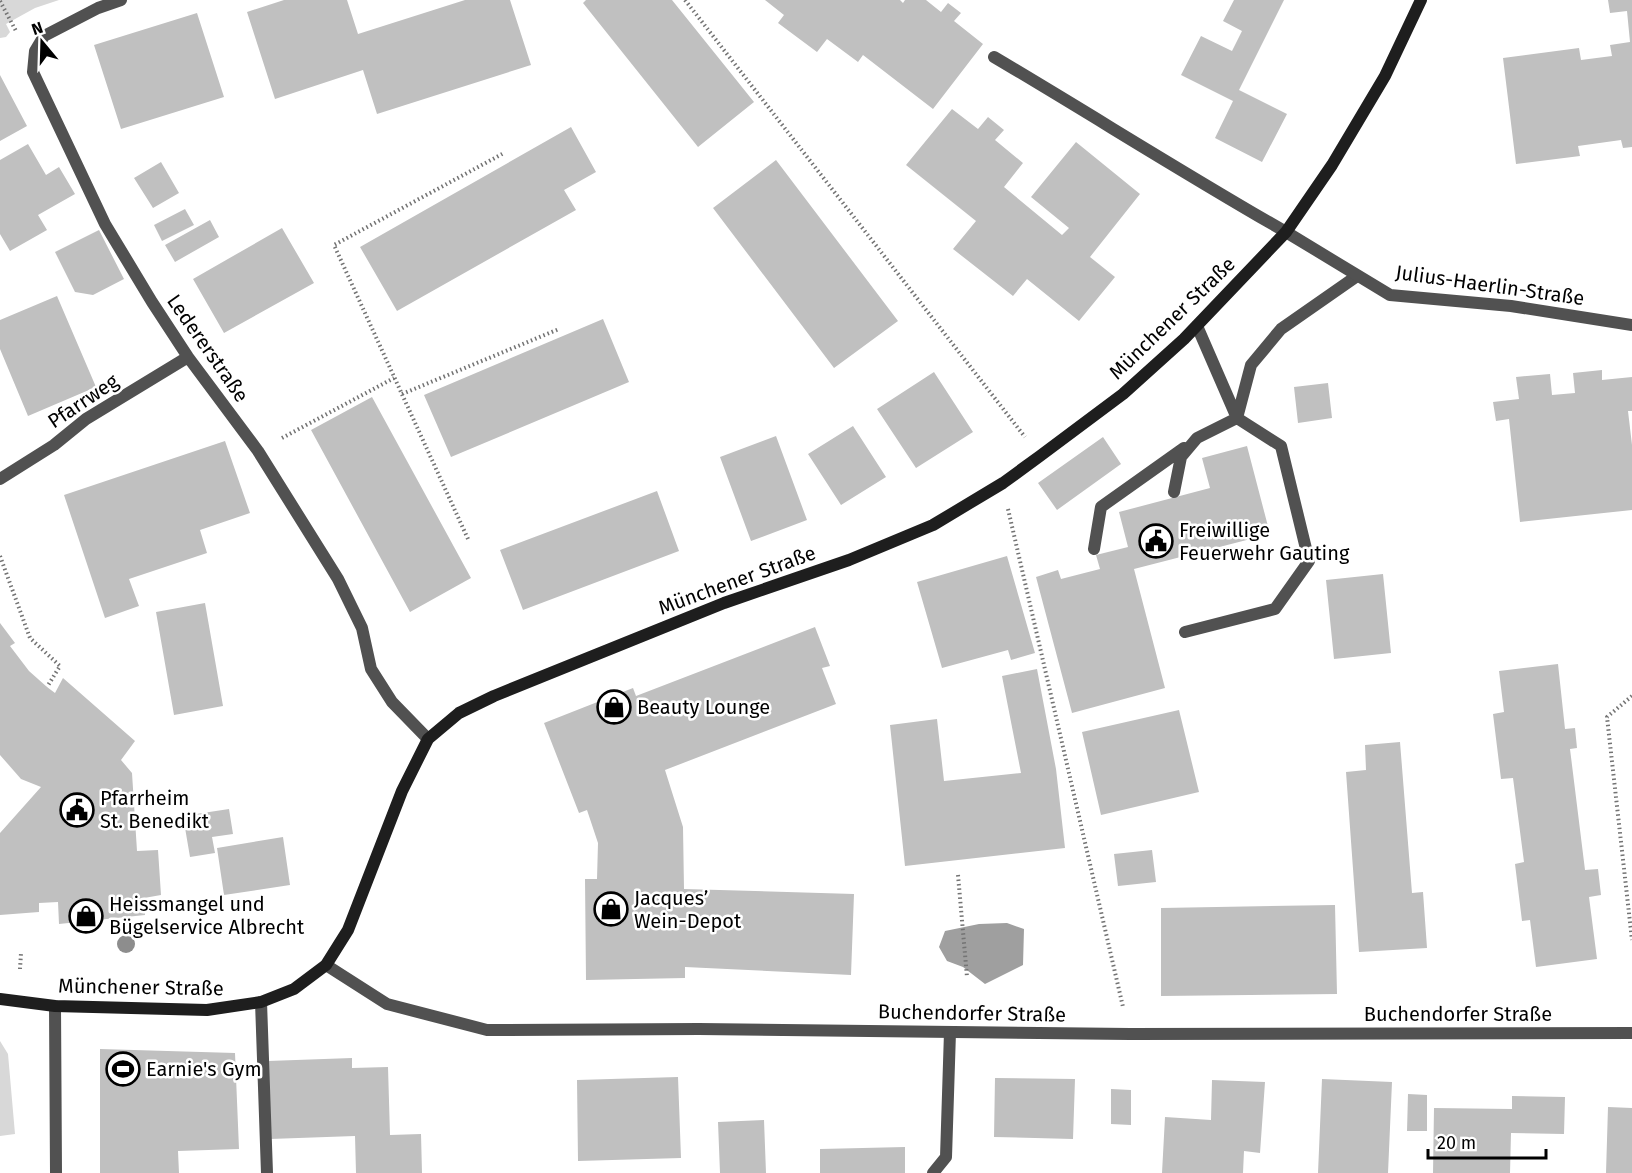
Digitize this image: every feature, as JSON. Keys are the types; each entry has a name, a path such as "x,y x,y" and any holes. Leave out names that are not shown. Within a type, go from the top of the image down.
{"main road":[{"name":"Münchener Straße","path":"0,999 55,1006 207,1010 261,1002 294,989 326,965 348,930 402,791 428,739 459,713 494,696 724,603 859,555 933,525 1003,483 1123,394 1197,326 1286,232 1332,165 1386,76 1421,0"}],"street":[{"name":"Ledererstraße","path":"121,0 98,8 44,36 35,51 33,72 105,224 188,357 258,451 338,579 362,628 371,669 392,702 428,739"},
{"name":"Julius-Haerlin-Straße","path":"994,57 1390,295 1511,306 1632,325"},
{"path":"1094,549 1101,507 1197,438 1237,418 1251,365 1281,329 1357,276"},
{"path":"1185,632 1275,609 1309,561 1281,446 1237,418 1197,326"},
{"name":"Pfarrweg","path":"0,479 54,445 86,419 188,357"},
{"path":"1174,492 1181,457 1197,438"},
{"name":"Buchendorfer Straße","path":"326,965 387,1004 488,1030 699,1029 1130,1034 1632,1033"},
{"path":"261,1002 267,1173"},
{"path":"55,1006 56,1173"},
{"path":"933,1173 946,1157 950,1032"}],"path":[{"path":"686,0 1040,456"},
{"path":"0,1 13,28"},
{"path":"468,539 334,245 504,153"},
{"path":"402,394 558,329"},
{"path":"302,426 394,378"},
{"path":"1003,483 1130,1034"},
{"path":"0,556 30,638 60,666 47,687"},
{"path":"1632,696 1607,717 1632,940"},
{"path":"958,874 967,977"},
{"path":"20,969 21,953"}],"shaded area":[{"path":"0,0 59,0 35,8 6,24 10,32 6,37 0,38"},
{"path":"1007,923 1024,929 1023,965 985,984 963,967 947,961 939,947 945,931 979,924"},
{"path":"0,1041 8,1054 15,1134 0,1136"}],"building":[{"path":"284,0 347,0 358,34 465,0 510,0 531,65 377,114 363,70 275,99 247,12"},
{"path":"586,0 672,0 754,102 698,147 583,3"},
{"path":"765,0 900,0 903,3 905,0 926,0 941,12 948,3 961,13 954,21 983,44 933,109 863,55 858,62 827,39 817,52 778,23 784,15"},
{"path":"1234,0 1284,0 1239,90 1287,114 1262,162 1215,138 1233,101 1181,75 1201,36 1232,51 1242,31 1223,21"},
{"path":"1608,0 1632,0 1632,147 1623,148 1621,140 1578,146 1580,156 1516,164 1503,58 1579,48 1581,60 1612,56 1610,45 1630,42 1627,11 1610,13"},
{"path":"197,13 224,97 121,129 94,45"},
{"path":"0,75 27,126 0,141"},
{"path":"952,109 978,129 988,117 1004,130 995,140 1023,163 1004,187 1062,235 1069,228 1031,197 1076,142 1140,194 1090,257 1115,277 1079,321 1027,279 1013,296 953,249 976,221 906,165"},
{"path":"571,127 596,172 564,190 576,210 397,311 360,247"},
{"path":"28,144 46,175 59,167 75,194 38,215 47,230 10,251 0,234 0,160"},
{"path":"776,160 898,321 834,368 713,208"},
{"path":"161,162 179,193 153,208 134,178"},
{"path":"185,209 194,225 162,241 154,225"},
{"path":"210,220 219,237 175,262 165,245"},
{"path":"282,228 314,283 224,333 193,279"},
{"path":"99,230 124,279 93,295 75,292 55,252"},
{"path":"57,296 96,387 28,416 0,349 0,320"},
{"path":"603,319 629,382 451,457 424,395"},
{"path":"1602,370 1602,380 1632,377 1632,411 1628,411 1632,445 1632,510 1520,522 1509,419 1496,421 1493,402 1519,399 1516,377 1550,374 1552,395 1575,393 1573,373"},
{"path":"934,372 973,432 916,468 877,409"},
{"path":"1328,383 1332,418 1298,423 1294,387"},
{"path":"372,397 471,578 410,612 311,430"},
{"path":"853,426 886,477 841,505 808,454"},
{"path":"776,436 807,520 751,541 720,457"},
{"path":"1103,437 1121,464 1057,510 1038,483"},
{"path":"225,441 250,513 200,530 207,553 129,579 139,606 105,618 64,495"},
{"path":"1247,446 1270,534 1134,569 1165,688 1072,713 1036,577 1058,570 1061,579 1100,569 1096,555 1128,547 1119,512 1210,488 1202,458"},
{"path":"657,491 679,551 523,610 500,550"},
{"path":"1007,556 1035,653 1011,660 1008,650 942,668 917,582"},
{"path":"1383,574 1391,653 1334,659 1326,580"},
{"path":"205,603 223,706 174,715 156,612"},
{"name":"Pfarrheim St. Benedikt","path":"0,623 15,643 10,646 29,671 47,687 55,693 63,678 135,741 121,760 132,773 137,851 158,850 161,895 144,898 145,915 59,924 58,902 39,903 39,912 0,915 0,833 41,787 21,779 0,755"},
{"path":"815,627 830,666 822,668 836,704 665,770 683,827 684,889 854,894 851,975 685,967 685,978 586,980 585,879 597,879 598,843 587,810 579,813 544,723 633,688 636,696"},
{"path":"1558,664 1565,729 1575,728 1577,748 1570,749 1585,870 1598,869 1601,895 1589,897 1597,959 1536,967 1530,920 1522,921 1515,864 1524,862 1513,778 1501,779 1493,714 1504,712 1499,671"},
{"path":"1037,669 1056,769 1065,848 905,866 890,725 937,719 944,781 1021,773 1002,676"},
{"path":"1179,710 1199,792 1101,815 1082,732"},
{"path":"1400,742 1412,893 1423,892 1427,948 1359,952 1346,772 1366,770 1365,745"},
{"path":"229,809 233,834 212,837 215,853 190,857 183,816"},
{"path":"283,837 290,885 224,895 217,848"},
{"path":"1152,850 1156,882 1118,886 1114,854"},
{"path":"1335,905 1337,994 1161,996 1161,908"},
{"path":"100,1049 235,1053 239,1149 178,1151 179,1173 100,1173"},
{"path":"352,1058 352,1068 388,1067 390,1135 421,1134 422,1173 356,1173 355,1136 270,1139 268,1061"},
{"path":"678,1077 681,1158 578,1161 577,1080"},
{"path":"995,1078 1075,1079 1073,1139 994,1137"},
{"path":"1322,1079 1392,1082 1388,1173 1318,1173"},
{"path":"1212,1080 1265,1082 1260,1153 1244,1151 1243,1173 1162,1173 1165,1117 1211,1120"},
{"path":"1111,1089 1131,1090 1131,1125 1111,1124"},
{"path":"1408,1094 1427,1095 1427,1131 1407,1131"},
{"path":"1512,1096 1565,1097 1564,1134 1511,1133 1510,1173 1433,1173 1434,1108 1512,1109"},
{"path":"1608,1107 1632,1108 1632,1173 1606,1173"},
{"path":"764,1120 766,1173 720,1173 718,1122"},
{"path":"905,1147 905,1173 820,1173 820,1149"}],"place":[{"name":"Freiwillige Feuerwehr Gauting","path":"1156,541"},
{"name":"Beauty Lounge","path":"614,707"},
{"name":"Pfarrheim St. Benedikt","path":"77,810"},
{"name":"Jacques’ Wein-Depot","path":"611,909"},
{"name":"Heissmangel und Bügelservice Albrecht","path":"86,916"},
{"name":"Earnie's Gym","path":"123,1069"}]}
